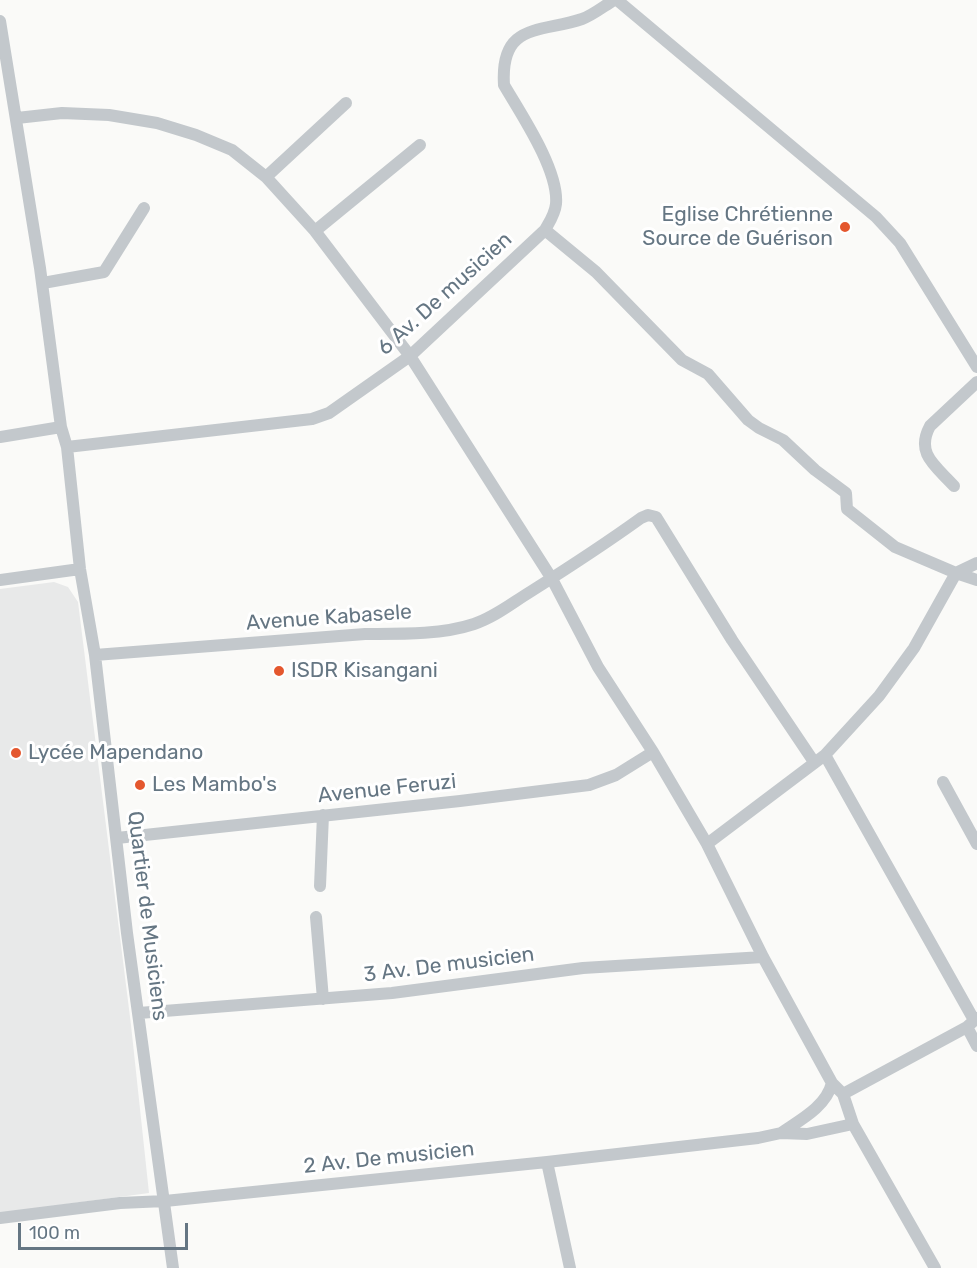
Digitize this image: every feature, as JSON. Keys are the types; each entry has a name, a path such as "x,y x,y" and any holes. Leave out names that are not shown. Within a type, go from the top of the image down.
{"street":[{"name":"6 Av. De musicien","path":"67,447 312,419 329,413 410,356 545,230 554,214 556,203 554,185 548,167 504,85 503,71 512,46 522,36 533,30 584,18 615,0"},
{"path":"615,0 876,217 900,243 977,367"},
{"name":"Quartier de Musiciens","path":"0,21 4,71 17,118 43,283 61,427 67,447 80,569 95,655 127,933 173,1268"},
{"path":"266,177 346,103"},
{"path":"17,118 62,113 109,115 157,123 196,135 232,150 266,177 315,231 410,356 552,579 598,667 653,752 707,844 763,957 832,1083 843,1094 853,1124 935,1268"},
{"path":"315,231 420,145"},
{"path":"43,283 104,272 144,208"},
{"path":"545,230 596,272 682,360 708,374 748,420 783,440 846,493 847,509 896,547 977,580"},
{"path":"954,486 926,455 925,434 930,426 977,382"},
{"path":"0,437 61,427"},
{"name":"Avenue Kabasele","path":"95,655 448,629 473,624 488,618 552,579 648,515 656,517 732,640 820,759"},
{"path":"707,844 820,759 879,696 914,648 956,573 977,563"},
{"path":"0,580 80,569"},
{"name":"Avenue Feruzi","path":"117,838 589,785 616,775 653,752"},
{"path":"820,759 973,1022 977,1047"},
{"path":"943,782 977,844"},
{"path":"320,886 324,815"},
{"path":"316,917 323,999"},
{"name":"3 Av. De musicien","path":"139,1013 392,993 583,968 763,957"},
{"path":"843,1094 973,1022"},
{"path":"781,1133 822,1102 830,1092 832,1083"},
{"path":"781,1133 807,1134 853,1124"},
{"name":"2 Av. De musicien","path":"0,1218 120,1203 165,1201 547,1162 758,1138 781,1133"},
{"path":"547,1162 570,1268"}],"shaded area":[{"path":"54,582 68,587 78,602 131,1025 149,1193 0,1213 0,589"}],"place":[{"name":"Eglise Chrétienne Source de Guérison","path":"845,227"},
{"name":"ISDR Kisangani","path":"279,671"},
{"name":"Lycée Mapendano","path":"16,753"},
{"name":"Les Mambo's","path":"140,785"}]}
